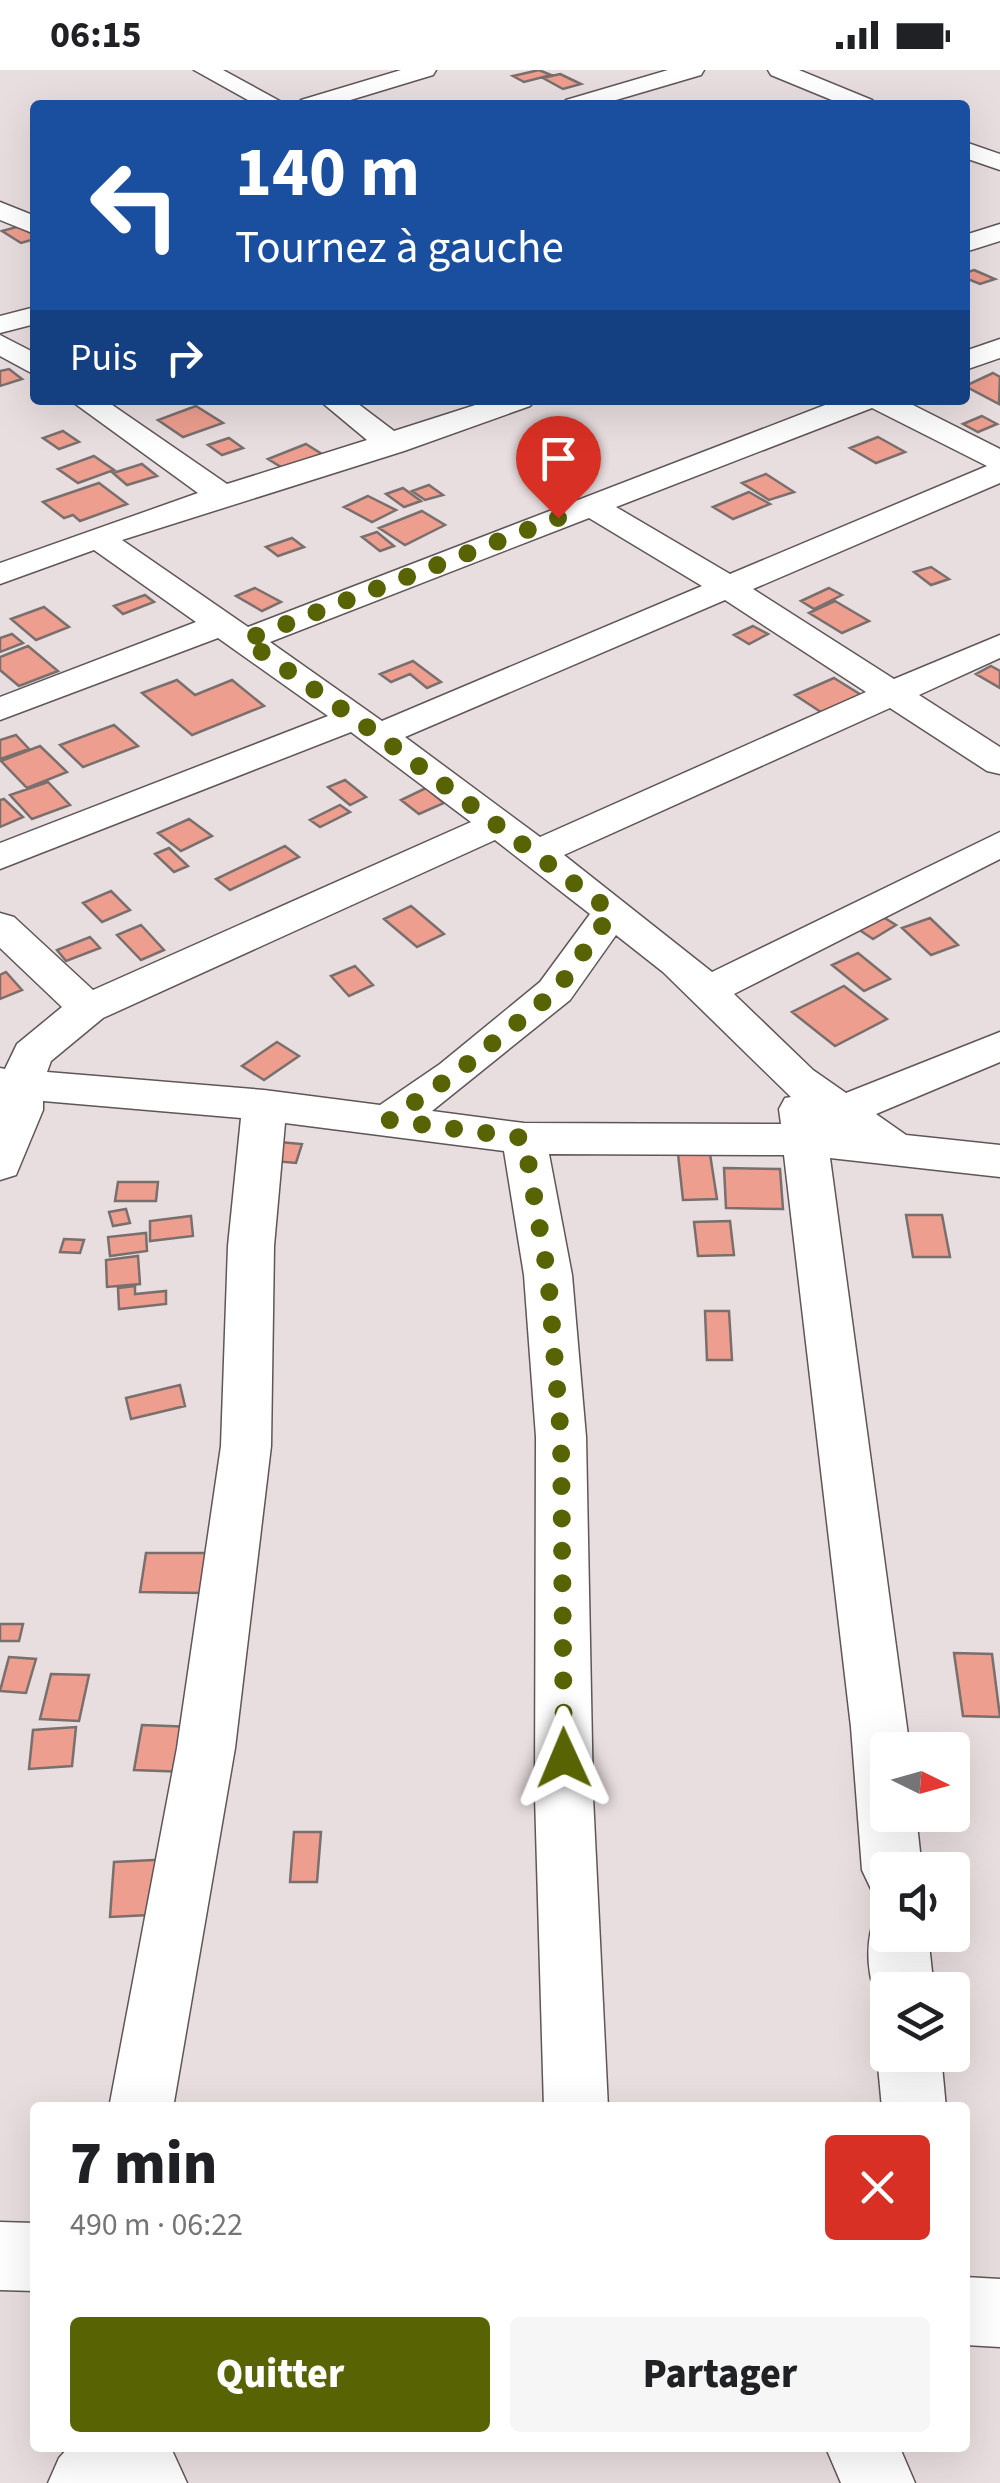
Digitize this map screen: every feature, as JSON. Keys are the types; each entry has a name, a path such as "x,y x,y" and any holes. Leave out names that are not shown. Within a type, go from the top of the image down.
{"street":[{"path":"205,70 265,100"},
{"path":"325,100 425,70"},
{"path":"591,100 693,70"},
{"path":"779,70 840,100"},
{"path":"970,146 1000,137"},
{"path":"970,150 1000,164"},
{"path":"0,210 30,224"},
{"path":"970,242 1000,232"},
{"path":"0,326 30,317"},
{"path":"0,344 30,363"},
{"path":"92,405 222,496"},
{"path":"341,405 393,445"},
{"path":"4,568 393,445 506,405"},
{"path":"0,710 590,506 852,405"},
{"path":"890,405 1000,461"},
{"path":"0,857 366,726 729,588 1000,472"},
{"path":"590,506 729,588 1000,763"},
{"path":"100,539 366,726 537,853 710,990 798,1080 822,1126 890,1852"},
{"path":"537,853 1000,645"},
{"path":"10,1083 32,1054 88,1008 498,824"},
{"path":"710,990 1000,844"},
{"path":"389,1120 455,1074 556,991 612,912"},
{"path":"0,926 88,1008"},
{"path":"822,1126 1000,1046"},
{"path":"10,1083 264,1106 524,1138 822,1126 892,1148 1000,1161"},
{"path":"0,1164 21,1110 10,1083"},
{"path":"142,2102 206,1748 246,1446 250,1246 264,1106"},
{"path":"524,1138 548,1276 561,1437 564,1796 576,2102"},
{"path":"911,2072 913,2102"},
{"path":"0,2256 30,2258"},
{"path":"970,2311 1000,2313"},
{"path":"84,2483 113,2452"},
{"path":"133,2452 152,2483"},
{"path":"864,2452 879,2483"}],"building":[{"path":"539,70 551,75 524,82 513,76"},
{"path":"560,74 581,84 563,89 543,78"},
{"path":"20,226 30,233 30,240 21,243 2,231"},
{"path":"970,271 995,279 980,284 970,280"},
{"path":"9,369 22,379 0,386 0,371"},
{"path":"993,373 1000,377 999,404 970,389 970,384"},
{"path":"196,406 223,423 183,437 158,420"},
{"path":"982,416 997,424 978,432 963,424"},
{"path":"63,431 79,442 59,449 43,438"},
{"path":"878,437 905,452 876,463 850,448"},
{"path":"229,438 243,448 222,455 208,445"},
{"path":"306,444 325,456 286,470 268,459"},
{"path":"94,456 114,470 78,483 58,469"},
{"path":"142,464 157,476 127,485 113,473"},
{"path":"766,474 794,492 769,500 742,483"},
{"path":"99,483 127,504 80,521 73,515 64,518 43,502"},
{"path":"429,485 443,495 425,500 412,491"},
{"path":"403,488 421,501 404,507 386,494"},
{"path":"749,492 770,504 733,519 713,507"},
{"path":"368,496 396,510 372,522 344,507"},
{"path":"422,511 445,525 405,545 379,528"},
{"path":"377,532 394,546 380,551 362,537"},
{"path":"292,538 304,547 278,556 266,547"},
{"path":"931,567 949,579 931,585 914,572"},
{"path":"255,588 281,602 262,611 236,596"},
{"path":"829,588 842,595 814,609 801,601"},
{"path":"145,595 154,602 123,614 114,606"},
{"path":"835,601 869,621 842,633 809,613"},
{"path":"44,607 69,627 36,640 11,619"},
{"path":"753,626 768,634 749,644 734,635"},
{"path":"12,634 23,643 0,652 0,638"},
{"path":"28,646 58,671 19,686 0,670 0,657"},
{"path":"413,661 441,682 427,688 410,674 391,682 380,674"},
{"path":"991,666 1000,671 1000,688 976,674"},
{"path":"834,678 863,696 824,714 795,695"},
{"path":"177,680 195,695 232,680 264,706 192,735 142,693"},
{"path":"114,725 138,746 83,767 60,745"},
{"path":"16,735 29,749 0,759 0,740"},
{"path":"40,746 67,772 27,788 1,761"},
{"path":"345,780 366,797 350,805 328,787"},
{"path":"48,782 70,805 32,819 10,795"},
{"path":"426,788 444,803 419,814 401,800"},
{"path":"4,799 23,817 0,827 0,800"},
{"path":"340,805 350,812 320,827 310,820"},
{"path":"189,819 212,836 181,851 158,833"},
{"path":"285,846 299,857 230,890 216,879"},
{"path":"169,848 188,866 174,872 155,854"},
{"path":"111,891 130,910 102,922 83,903"},
{"path":"411,906 444,934 417,947 384,919"},
{"path":"875,912 896,925 873,939 852,925"},
{"path":"930,918 958,945 931,955 902,928"},
{"path":"141,925 164,950 141,960 117,935"},
{"path":"90,937 100,948 66,961 57,950"},
{"path":"858,953 890,979 864,991 832,965"},
{"path":"355,966 373,985 349,996 331,976"},
{"path":"6,972 22,990 0,999 0,975"},
{"path":"844,986 887,1019 835,1046 792,1012"},
{"path":"277,1042 299,1056 264,1080 242,1066"},
{"path":"279,1142 302,1144 296,1163 274,1161"},
{"path":"678,1154 710,1154 717,1199 683,1200"},
{"path":"724,1168 780,1169 783,1209 726,1208"},
{"path":"118,1182 158,1182 156,1201 115,1201"},
{"path":"126,1209 130,1223 113,1226 109,1212"},
{"path":"906,1215 942,1215 950,1257 913,1257"},
{"path":"191,1216 193,1236 150,1241 150,1221"},
{"path":"730,1221 734,1255 698,1256 694,1222"},
{"path":"146,1233 147,1251 110,1256 108,1237"},
{"path":"64,1239 84,1240 80,1253 60,1252"},
{"path":"138,1256 140,1284 107,1287 106,1260"},
{"path":"135,1286 135,1294 166,1291 166,1304 119,1309 118,1288"},
{"path":"705,1311 729,1311 732,1360 707,1360"},
{"path":"180,1385 185,1406 131,1419 126,1398"},
{"path":"146,1553 207,1553 203,1593 140,1592"},
{"path":"0,1624 23,1624 19,1641 0,1641"},
{"path":"954,1653 992,1654 1000,1717 963,1716"},
{"path":"9,1657 36,1659 26,1693 0,1691"},
{"path":"51,1674 89,1675 79,1721 40,1719"},
{"path":"142,1725 194,1727 187,1772 134,1770"},
{"path":"76,1727 72,1766 29,1769 33,1730"},
{"path":"294,1832 321,1832 317,1882 290,1882"},
{"path":"173,1859 170,1914 110,1917 114,1862"}],"route":[{"path":"558,518 245,640 612,912 556,991 455,1074 389,1120 524,1138 548,1276 561,1437 564,1758"}]}
